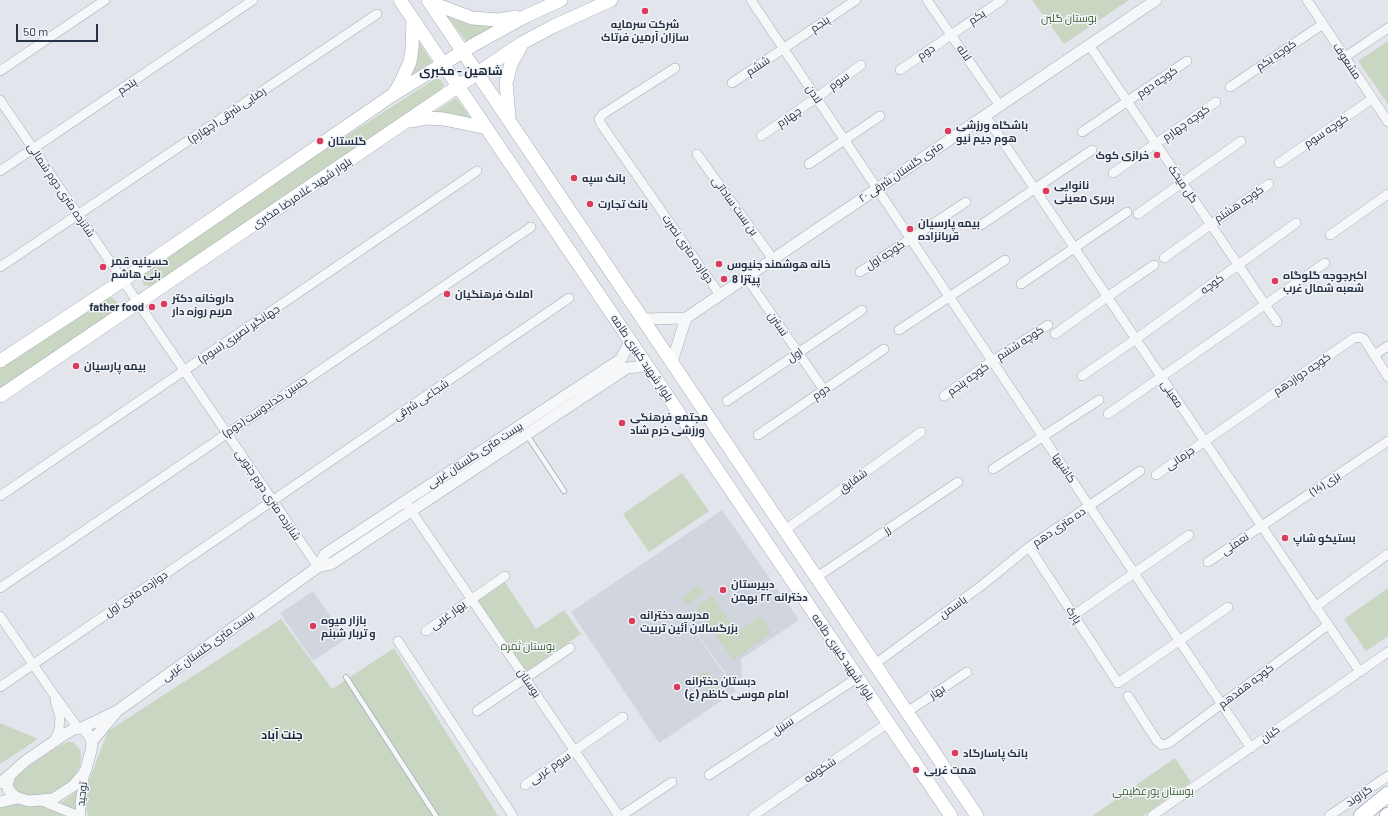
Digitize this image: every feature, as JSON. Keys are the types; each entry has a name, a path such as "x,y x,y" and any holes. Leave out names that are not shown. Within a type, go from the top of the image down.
{"highway":[{"path":"1361,816 1388,794"}],"main road":[{"name":"بلوار شهید کبیری طامه","path":"400,0 951,816"},
{"path":"0,361 122,281 391,96 463,51 526,16 561,0"},
{"name":"بلوار شهید غلامرضا مخبری","path":"0,396 408,122 522,43 554,26 611,0"},
{"name":"بلوار شهید کبیری طامه","path":"429,1 977,816"},
{"path":"429,1 472,18 499,20 526,16"},
{"path":"391,96 400,84 410,62 413,20"},
{"path":"509,119 506,83 510,64 522,43"},
{"path":"408,122 427,118 444,119 486,128"}],"street":[{"path":"0,71 105,0"},
{"name":"پنجم","path":"0,171 253,0"},
{"name":"لادن","path":"752,0 877,189"},
{"name":"پنجم","path":"784,49 856,0"},
{"name":"لاله","path":"927,0 1000,106"},
{"name":"یکم","path":"951,35 1002,0"},
{"name":"۲۰ متری گلستان شرقی","path":"686,318 1156,0"},
{"name":"مشعوف","path":"1307,0 1388,122"},
{"name":"رضایی شرقی (چهارم)","path":"0,267 377,14"},
{"name":"کوچه یکم","path":"1230,86 1323,24"},
{"path":"1345,57 1388,28"},
{"name":"دوم","path":"900,70 951,35"},
{"name":"گل میخک","path":"1089,45 1237,266 1277,322"},
{"name":"ششم","path":"732,83 784,49"},
{"name":"کوچه دوم","path":"1128,102 1187,61"},
{"name":"سوم","path":"816,98 862,64"},
{"name":"دوازده متری نصرت","path":"675,68 603,114 599,119 720,295"},
{"name":"چهارم","path":"761,136 816,98"},
{"name":"کوچه سوم","path":"1279,163 1372,99"},
{"name":"شانزده متری دوم شمالی","path":"0,100 138,304"},
{"path":"1082,132 1128,102"},
{"name":"کوچه چهارم","path":"1156,144 1216,102"},
{"path":"809,164 880,116"},
{"name":"معینی","path":"985,116 1360,672"},
{"path":"1138,214 1241,141"},
{"path":"1114,173 1156,144"},
{"path":"981,225 1092,150"},
{"name":"بن بست ساداتی","path":"697,154 773,259"},
{"name":"جهانگیر نصیری (سوم)","path":"0,496 477,171"},
{"name":"کوچه هشتم","path":"1164,258 1210,224 1269,184"},
{"name":"کاشیها","path":"877,189 1251,748"},
{"path":"1330,235 1388,194"},
{"path":"910,239 966,202"},
{"path":"1021,284 1127,212"},
{"name":"کوچه","path":"1136,339 1296,223"},
{"name":"حسین خدادوست (دوم)","path":"0,588 531,226"},
{"name":"کوچه اول","path":"860,272 910,239"},
{"path":"899,330 1005,260"},
{"path":"1108,414 1325,264"},
{"path":"1055,334 1107,296 1154,265"},
{"name":"نسترن","path":"746,277 824,390"},
{"name":"شجاعی شرقی","path":"272,501 569,298"},
{"name":"شانزده متری دوم جنوبی","path":"138,304 318,568"},
{"name":"اول","path":"727,401 862,310"},
{"path":"644,319 686,318 672,362"},
{"name":"کوچه ششم","path":"992,361 1048,325"},
{"name":"کوچه دوازدهم","path":"1204,441 1354,338 1359,337 1364,339 1388,377"},
{"path":"1082,376 1136,339"},
{"name":"بیست متری گلستان غربی","path":"318,568 325,554 621,359 630,341"},
{"path":"1374,355 1388,346"},
{"name":"دوم","path":"758,435 884,349"},
{"name":"کوچه پنجم","path":"944,396 992,361"},
{"name":"بیست متری گلستان غربی","path":"117,711 318,568 331,564 627,368 647,366"},
{"path":"993,469 1099,400"},
{"name":"شقایق","path":"785,530 921,432"},
{"name":"جزمانی","path":"1156,475 1204,441"},
{"name":"بزی (14)","path":"1262,526 1388,441"},
{"name":"ده متری دهم","path":"1029,547 1140,471"},
{"name":"رز","path":"817,577 958,482"},
{"name":"دوازده متری اول","path":"0,687 272,501"},
{"name":"بوستان","path":"405,502 574,751 620,816"},
{"name":"نعمتی","path":"1208,562 1262,526"},
{"path":"1074,615 1189,535"},
{"name":"پارک","path":"1029,547 1118,683 1179,641"},
{"name":"یاسمن","path":"875,664 981,586 1029,547"},
{"path":"1316,607 1388,554"},
{"name":"یهار غربی","path":"426,631 471,598 505,576"},
{"path":"1179,641 1228,607"},
{"path":"0,616 52,692 80,728 88,733 92,741"},
{"name":"کوچه هفدهم","path":"1128,696 1157,741 1162,745 1169,743 1328,624"},
{"path":"398,641 514,816"},
{"path":"477,711 570,648"},
{"name":"کیان","path":"1152,816 1388,652"},
{"name":"بهار","path":"907,712 967,672"},
{"name":"سنبل","path":"709,775 857,678"},
{"path":"52,692 60,717 59,729 55,740"},
{"path":"0,783 24,762 55,740 117,711"},
{"path":"10,775 7,785 8,789 18,798 29,801 42,801 53,799 64,793 78,782 85,772 92,741 117,711"},
{"name":"سوم غربی","path":"525,785 623,717"},
{"name":"شکوفه","path":"753,816 888,723"},
{"name":"توحید","path":"42,801 80,816 80,802 85,772"},
{"name":"گزاوند","path":"1329,816 1388,776"},
{"path":"620,816 672,782"},
{"path":"0,802 18,798"}],"lane":[{"path":"527,435 564,491"},
{"path":"346,677 436,816"}],"shaded area":[{"path":"722,510 799,620 741,659 742,677 733,684 671,597 736,691 659,743 571,612"},
{"name":"بازار میوه و تربار شبنم","path":"313,591 346,639 313,661 280,613"}],"green space":[{"name":"بوستان گلبن","path":"1032,0 1129,0 1064,44"},
{"path":"444,12 487,26 494,26 467,42"},
{"path":"415,36 432,62 406,78"},
{"path":"1388,41 1388,104 1358,61"},
{"path":"435,79 440,79 444,85 441,90 430,98 155,284 149,286 144,285 142,281 143,276 147,270 312,158"},
{"path":"456,98 475,123 428,116"},
{"path":"108,296 117,302 117,308 113,313 0,389 0,367"},
{"path":"682,473 709,511 649,552 623,514"},
{"name":"بوستان ثمره","path":"504,581 536,629 564,610 581,634 524,673 475,600"},
{"path":"699,586 702,591 704,589 706,591 687,605 682,597"},
{"path":"1388,588 1388,636 1366,651 1344,619"},
{"path":"712,596 737,632 761,616 772,633 733,660 696,607"},
{"path":"281,619 332,689 394,648 498,816 88,816 85,799 87,786 108,731"},
{"path":"706,670 717,686 711,691 699,675"},
{"path":"0,723 38,739 0,764"},
{"path":"67,742 73,742 77,746 80,750 81,757 80,766 71,781 58,792 34,799 14,791 12,782 16,775"},
{"name":"بوستان پورعظیمی","path":"1175,758 1191,782 1143,816 1092,816"},
{"path":"78,790 80,815 57,806"},
{"path":"5,803 26,803 41,806 65,816 0,816 0,805"}],"place":[{"name":"شرکت سرمایه سازان آرمین فرتاک","path":"645,11"},
{"name":"باشگاه ورزشی هوم جیم نیو","path":"948,131"},
{"name":"گلستان","path":"320,141"},
{"name":"خرازی کوک","path":"1157,155"},
{"name":"بانک سپه","path":"574,178"},
{"name":"نانوایی بربری معینی","path":"1046,191"},
{"name":"بانک تجارت","path":"590,204"},
{"name":"بیمه پارسیان قربانزاده","path":"910,229"},
{"name":"خانه هوشمند جنیوس","path":"719,264"},
{"name":"حسینیه قمر بنی هاشم","path":"103,267"},
{"name":"پیتزا 8","path":"724,279"},
{"name":"اکبرجوجه گلوگاه شعبه شمال غرب","path":"1275,281"},
{"name":"املاک فرهنگیان","path":"447,294"},
{"name":"داروخانه دکتر مریم روزه دار","path":"164,304"},
{"name":"father food","path":"152,307"},
{"name":"بیمه پارسیان","path":"76,366"},
{"name":"مجتمع فرهنگی ورزشی خرم شاد","path":"622,423"},
{"name":"بستیکو شاپ","path":"1285,538"},
{"name":"دبیرستان دخترانه ۲۲ بهمن","path":"723,590"},
{"name":"مدرسه دخترانه بزرگسالان آئین تربیت","path":"632,621"},
{"name":"بازار میوه و تربار شبنم","path":"313,626"},
{"name":"دبستان دخترانه امام موسی کاظم (ع)","path":"677,687"},
{"name":"بانک پاسارگاد","path":"955,753"},
{"name":"همت غربی","path":"916,770"}],"district":[{"name":"شاهین - مخبری","path":"461,71"},
{"name":"جنت آباد","path":"282,735"}]}
